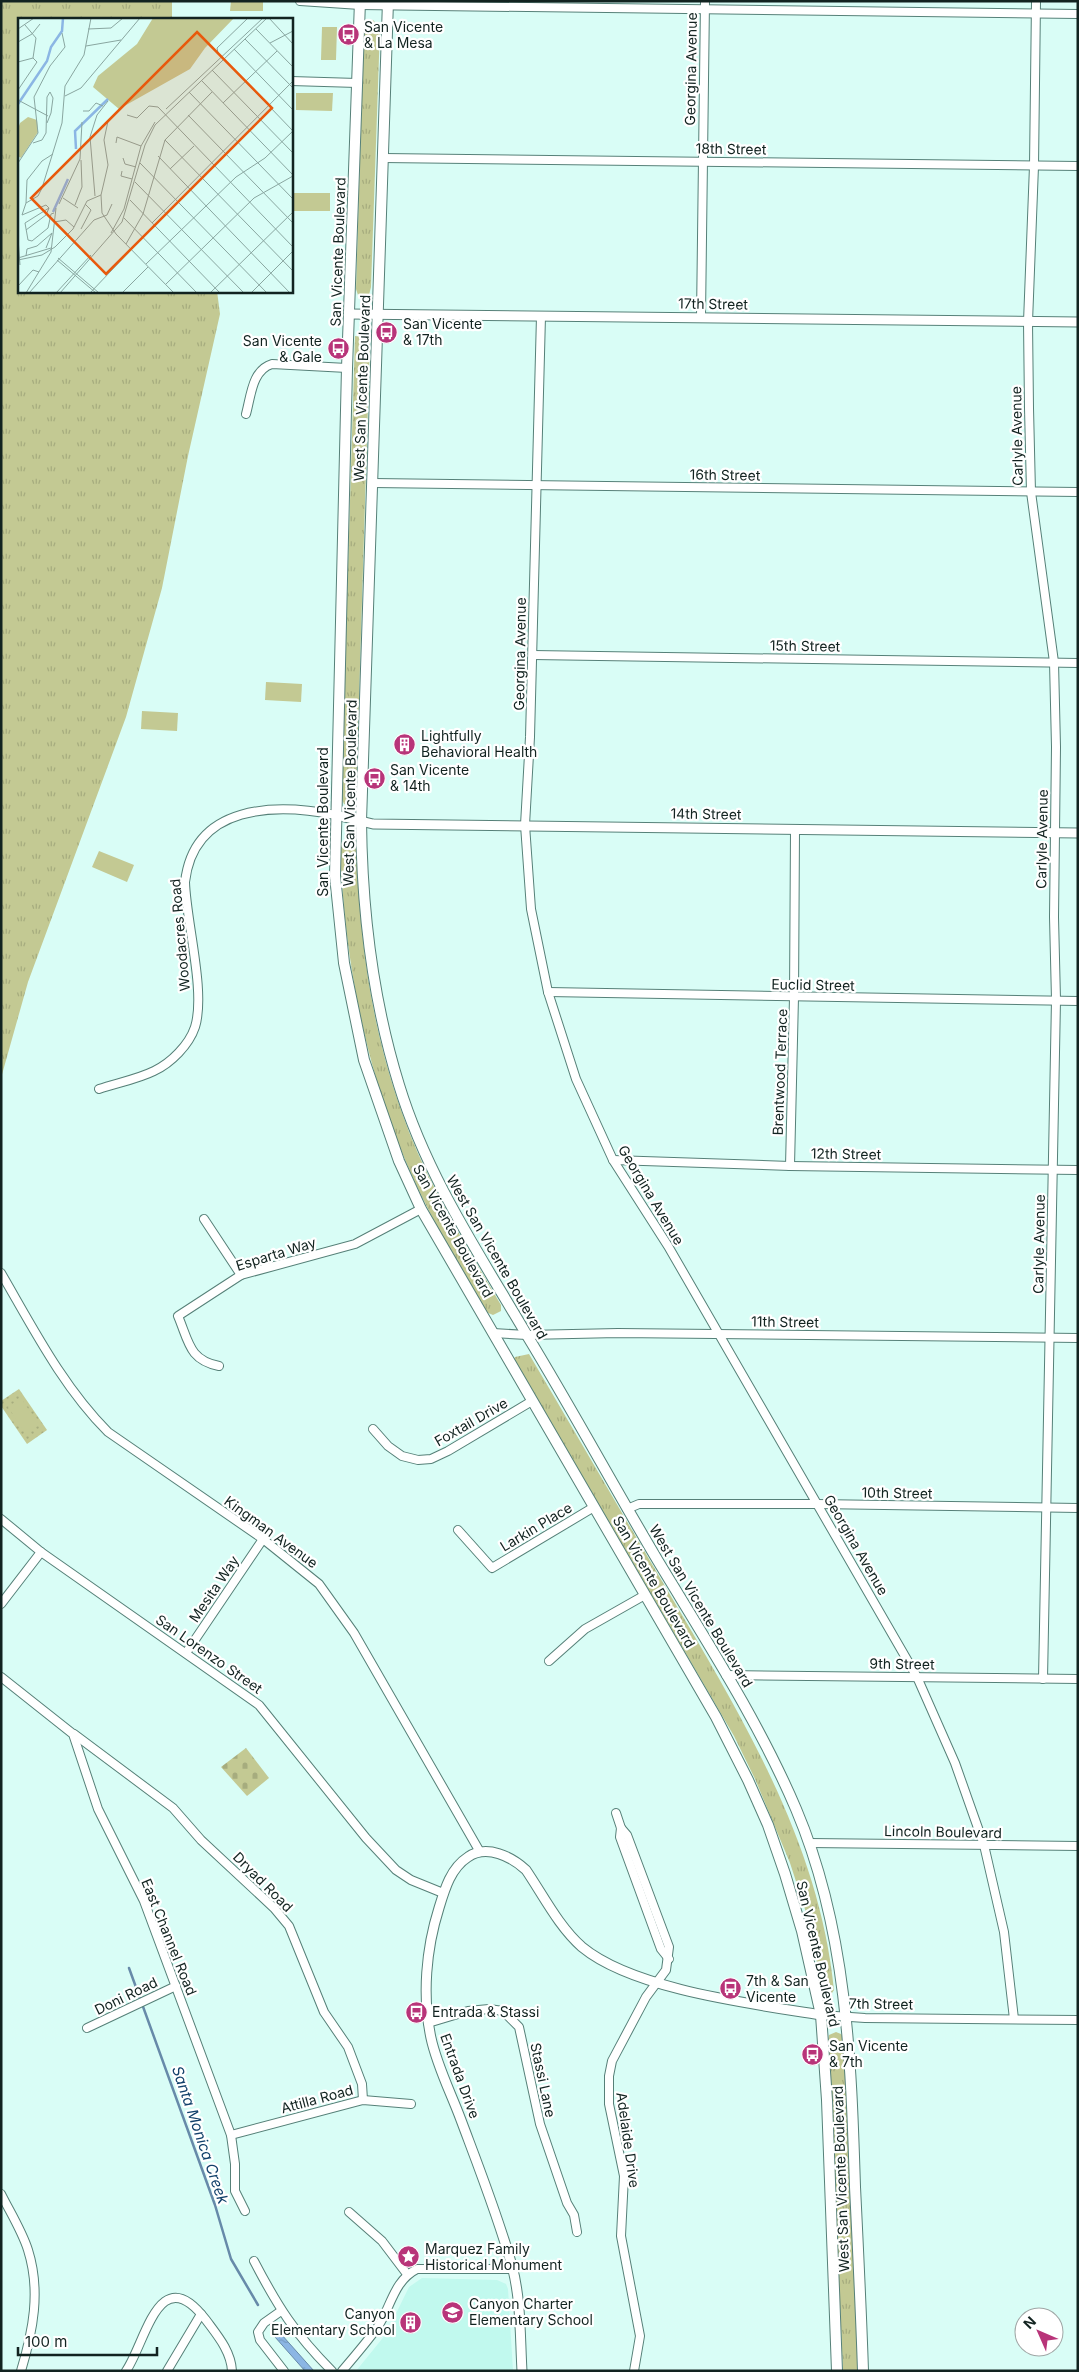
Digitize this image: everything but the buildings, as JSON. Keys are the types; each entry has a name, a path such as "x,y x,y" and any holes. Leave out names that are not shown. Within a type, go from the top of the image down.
{"main road":[{"name":"San Vicente Boulevard","path":"360,3 347,368 335,876 338,922 353,1017 380,1107 399,1161 421,1208 716,1717 768,1825 802,1931 821,2016 827,2100 837,2371"},
{"name":"West San Vicente Boulevard","path":"388,3 361,821 362,884 370,956 380,1011 400,1088 436,1180 489,1275 528,1335 765,1743 797,1810 809,1843 830,1918 847,2017 864,2371"}],"street":[{"path":"300,1 705,5 1078,14"},
{"name":"Carlyle Avenue","path":"1036,1 1034,166 1028,322 1031,492 1054,662 1056,747 1054,917 1056,1000 1043,1679"},
{"name":"Georgina Avenue","path":"701,317 705,5"},
{"path":"292,81 357,83"},
{"name":"18th Street","path":"383,158 1078,166"},
{"name":"17th Street","path":"349,314 1078,322"},
{"name":"Georgina Avenue","path":"541,316 532,655 525,825 531,908 548,992 576,1079 613,1160 668,1246 717,1334 917,1677 955,1763 984,1845 1004,1932 1014,2019"},
{"path":"246,414 256,378 265,366 272,364 347,368"},
{"name":"16th Street","path":"373,483 1078,492"},
{"name":"15th Street","path":"532,655 1078,663"},
{"name":"Woodacres Road","path":"99,1089 153,1072 168,1063 180,1051 195,1027 198,1000 185,882 187,869 198,844 215,826 242,814 263,810 336,816"},
{"name":"14th Street","path":"336,816 373,824 1078,833"},
{"name":"Brentwood Terrace","path":"790,1166 795,830"},
{"name":"Euclid Street","path":"548,992 1078,1000"},
{"name":"12th Street","path":"613,1160 790,1166 1078,1170"},
{"name":"Esparta Way","path":"218,1366 204,1363 194,1356 178,1316 241,1275 355,1244 421,1208"},
{"path":"204,1219 241,1275"},
{"name":"Kingman Avenue","path":"1,1274 71,1388 90,1414 108,1432 263,1539 314,1579 336,1605 480,1852"},
{"name":"11th Street","path":"493,1333 528,1335 717,1334 1078,1338"},
{"name":"Foxtail Drive","path":"373,1429 388,1446 402,1456 418,1460 431,1459 448,1451 532,1401"},
{"name":"10th Street","path":"627,1508 639,1504 817,1504 1078,1508"},
{"name":"Larkin Place","path":"458,1530 492,1568 594,1506"},
{"name":"San Lorenzo Street","path":"1,1520 41,1552 259,1705 366,1838 396,1870 418,1884 443,1893"},
{"name":"Mesita Way","path":"186,1653 263,1539"},
{"path":"1,1604 41,1552"},
{"path":"548,1661 585,1629 645,1595"},
{"name":"9th Street","path":"726,1675 1078,1679"},
{"path":"1,1676 73,1734"},
{"name":"East Channel Road","path":"73,1734 98,1808 144,1901 231,2136 235,2164 235,2192 245,2211"},
{"name":"Dryad Road","path":"73,1734 173,1808 201,1840 274,1908 289,1926 324,2012 348,2047 362,2084 363,2100"},
{"name":"Adelaide Drive","path":"616,1813 621,1828 627,1835 644,1890 668,1947 669,1959 666,1970 646,1997 612,2061 609,2076 609,2104 624,2176 621,2236 640,2336 634,2371"},
{"name":"Lincoln Boulevard","path":"809,1843 1078,1846"},
{"path":"480,1852 509,1857 526,1870 566,1929 591,1954 612,1967 657,1982"},
{"name":"Entrada Drive","path":"480,1852 458,1865 443,1893 428,1951 426,1990 428,2022 438,2061 485,2182 513,2269 517,2289 522,2371"},
{"name":"7th Street","path":"657,1982 709,1996 821,2016 1078,2020"},
{"name":"Doni Road","path":"87,2028 176,1986"},
{"name":"Stassi Lane","path":"428,2022 468,2011 489,2009 503,2011 519,2027 540,2124 567,2203 574,2215 577,2232"},
{"name":"Attilla Road","path":"231,2136 363,2100 411,2104"},
{"path":"1,2194 28,2249 36,2301 30,2339 21,2371"},
{"path":"350,2212 382,2241 407,2274"},
{"path":"254,2261 280,2311 306,2344 332,2371"},
{"path":"342,2371 378,2327 399,2283 407,2274 417,2269 513,2269"},
{"path":"126,2371 133,2360 150,2319 160,2304 172,2299 183,2300 192,2304 201,2314 228,2353 232,2371"},
{"path":"280,2311 264,2322 258,2332 260,2340 284,2371"},
{"path":"167,2371 201,2314"}],"shaded area":[{"name":"Canyon Charter Elementary School","path":"422,2278 497,2280 506,2284 508,2289 513,2371 356,2371 386,2334 409,2287"}],"green space":[{"path":"1,1 172,1 172,18 18,18 18,292 217,292 220,314 188,456 162,588 126,717 28,982 1,1078"},
{"path":"231,1 263,1 263,11 230,11"},
{"path":"373,20 380,28 371,287 369,295 363,297 358,295 356,289 364,28 368,21"},
{"path":"322,27 337,27 336,60 321,60"},
{"path":"296,93 333,93 332,111 296,110"},
{"path":"294,193 330,193 330,211 294,211"},
{"path":"355,336 370,338 370,340 356,797 355,802 348,805 344,804 341,797"},
{"path":"266,682 302,684 301,702 265,700"},
{"path":"142,711 178,713 177,731 141,729"},
{"path":"350,840 356,847 360,915 368,980 381,1045 390,1077 411,1136 433,1186 501,1305 501,1311 493,1315 486,1312 440,1232 410,1171 387,1113 366,1039 351,963 342,886 340,847 343,841"},
{"path":"99,851 134,865 127,882 92,867"},
{"path":"529,1354 726,1690 775,1786 796,1835 813,1885 826,1937 834,1990 830,1996 822,1992 812,1934 804,1906 790,1863 755,1779 734,1736 514,1359 515,1357"},
{"path":"19,1389 47,1430 27,1444 1,1406 1,1401"},
{"path":"21,1398 39,1425 26,1434 8,1407"},
{"path":"246,1748 269,1778 247,1796 221,1767"},
{"path":"836,2032 841,2034 844,2039 858,2371 843,2371 828,2041 829,2035"}],"water":[{"path":"281,2334 314,2371 305,2371 275,2337"}],"waterway":[{"name":"Santa Monica Creek","path":"129,1968 215,2205 231,2259 258,2305"}],"place":[{"name":"San Vicente & La Mesa","path":"348,35"},
{"name":"San Vicente & 17th","path":"387,332"},
{"name":"San Vicente & Gale","path":"338,349"},
{"name":"Lightfully Behavioral Health","path":"405,744"},
{"name":"San Vicente & 14th","path":"374,778"},
{"name":"7th & San Vicente","path":"730,1989"},
{"name":"Entrada & Stassi","path":"416,2012"},
{"name":"San Vicente & 7th","path":"813,2054"},
{"name":"Marquez Family Historical Monument","path":"409,2257"},
{"name":"Canyon Charter Elementary School","path":"453,2312"},
{"name":"Canyon Elementary School","path":"411,2322"}]}
